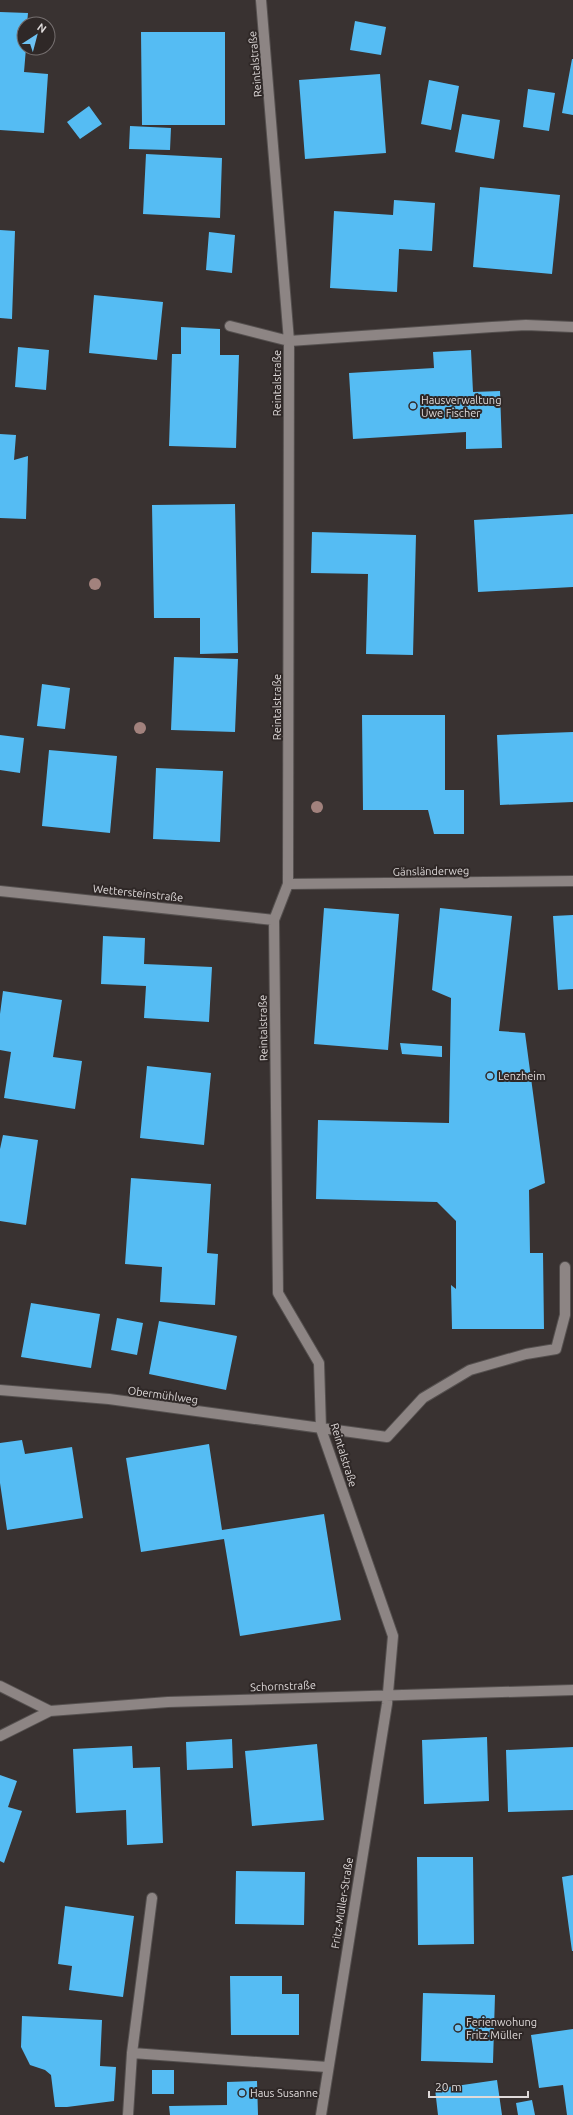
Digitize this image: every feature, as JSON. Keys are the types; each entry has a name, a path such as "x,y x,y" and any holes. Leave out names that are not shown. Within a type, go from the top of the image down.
{"street":[{"name":"Reintalstraße","path":"261,0 289,341 288,884 274,920 278,1292 319,1363 322,1429 393,1636 387,1694"},
{"path":"230,326 289,341"},
{"name":"Reintalstraße","path":"289,341 492,327 573,327"},
{"name":"Gänsländerweg","path":"288,884 573,881"},
{"name":"Wettersteinstraße","path":"0,891 274,920"},
{"name":"Obermühlweg","path":"0,1390 109,1399 322,1429 387,1436 423,1398 470,1370 526,1354 556,1349 566,1315 565,1267"},
{"path":"0,1686 50,1711"},
{"name":"Schornstraße","path":"0,1736 50,1711 168,1702 387,1694 573,1690"},
{"name":"Fritz-Müller-Straße","path":"321,2115 387,1704 387,1694"},
{"path":"128,2115 132,2053 152,1898"},
{"path":"132,2053 328,2067"}],"building":[{"path":"0,12 28,13 28,16 16,16 16,56 25,56 24,72 48,74 44,133 0,130"},
{"path":"355,21 386,27 381,55 350,50"},
{"path":"141,32 225,32 225,125 142,125"},
{"path":"573,59 573,115 562,113"},
{"path":"380,74 386,153 305,159 299,80"},
{"path":"429,80 459,86 451,130 421,124"},
{"path":"528,89 555,93 549,131 523,127"},
{"path":"89,106 102,124 80,139 67,122"},
{"path":"462,114 500,120 494,159 455,152"},
{"path":"130,126 171,128 170,150 129,149"},
{"path":"146,154 222,158 220,218 143,214"},
{"path":"480,187 560,195 552,274 473,267"},
{"path":"394,200 435,203 432,251 399,249 397,292 330,288 334,211 393,215"},
{"path":"0,230 15,231 12,319 0,318"},
{"path":"209,232 235,235 232,273 206,270"},
{"path":"94,295 163,302 157,360 89,353"},
{"path":"181,327 220,329 220,355 239,355 236,448 169,446 172,354 181,354"},
{"path":"18,347 49,350 46,390 15,387"},
{"path":"471,350 473,392 500,391 502,448 466,449 466,432 353,439 349,373 434,368 433,352"},
{"path":"0,434 16,435 14,460 28,456 26,519 0,518"},
{"path":"235,504 238,653 200,654 200,618 154,618 152,505"},
{"path":"573,514 573,587 478,592 474,520"},
{"path":"312,532 416,535 413,655 366,654 368,574 311,573"},
{"path":"174,657 238,659 235,732 171,730"},
{"path":"42,684 70,688 65,729 37,726"},
{"path":"362,715 445,715 445,790 464,790 464,834 434,834 428,810 363,810"},
{"path":"573,732 573,802 500,805 497,735"},
{"path":"0,735 24,738 20,773 0,770"},
{"path":"49,750 117,756 110,833 42,826"},
{"path":"156,768 223,771 220,842 153,839"},
{"path":"324,908 399,914 388,1050 314,1044"},
{"name":"Lenzheim","path":"440,908 512,916 499,1031 525,1033 545,1183 529,1190 530,1253 543,1253 544,1329 452,1329 451,1285 456,1289 456,1221 437,1202 316,1199 318,1120 449,1123 451,998 432,990"},
{"path":"573,915 573,989 558,990 553,916"},
{"path":"103,936 145,938 144,964 212,967 209,1022 144,1018 146,986 101,984"},
{"path":"3,991 62,1000 53,1057 82,1061 75,1109 4,1098 11,1052 0,1050 0,1014"},
{"path":"400,1043 442,1046 442,1057 402,1054"},
{"path":"147,1066 211,1073 204,1145 140,1138"},
{"path":"3,1135 38,1140 26,1225 0,1221 0,1149"},
{"path":"131,1178 211,1184 207,1253 218,1254 215,1305 160,1302 162,1267 125,1264"},
{"path":"31,1303 100,1314 91,1368 21,1357"},
{"path":"117,1318 143,1323 137,1355 111,1350"},
{"path":"159,1321 237,1336 226,1390 149,1374"},
{"path":"22,1440 25,1454 72,1447 83,1518 7,1530 0,1483 0,1443"},
{"path":"209,1444 222,1530 324,1514 341,1620 240,1636 224,1539 141,1552 126,1458"},
{"path":"487,1737 489,1801 424,1804 422,1740"},
{"path":"232,1739 233,1768 187,1770 186,1742"},
{"path":"317,1744 324,1820 252,1826 245,1751"},
{"path":"132,1746 133,1768 160,1767 163,1843 127,1845 126,1810 76,1813 73,1749"},
{"path":"573,1747 573,1810 508,1812 506,1750"},
{"path":"0,1775 17,1781 8,1807 22,1811 4,1863 0,1861"},
{"path":"417,1857 473,1857 474,1944 418,1945"},
{"path":"236,1871 305,1872 304,1925 235,1924"},
{"path":"573,1875 573,1951 572,1951 562,1877"},
{"path":"65,1906 134,1916 123,1997 69,1990 72,1966 58,1964"},
{"path":"230,1976 282,1976 282,1994 299,1994 299,2035 231,2035"},
{"name":"Ferienwohung Fritz Müller","path":"423,1993 495,1995 493,2063 421,2061"},
{"path":"22,2016 102,2020 100,2066 116,2067 114,2101 67,2107 55,2107 51,2075 45,2070 30,2065 21,2047"},
{"path":"573,2029 573,2115 567,2115 563,2085 539,2088 531,2035"},
{"path":"152,2070 174,2070 174,2094 152,2094"},
{"path":"497,2080 502,2115 438,2115 435,2089"},
{"name":"Haus Susanne","path":"257,2081 258,2115 170,2115 169,2106 227,2105 227,2082"},
{"path":"532,2100 535,2115 518,2115 516,2103"}],"place":[{"name":"Hausverwaltung Uwe Fischer","path":"413,406"},
{"name":"Lenzheim","path":"490,1076"},
{"name":"Ferienwohung Fritz Müller","path":"458,2028"},
{"name":"Haus Susanne","path":"242,2093"}]}
